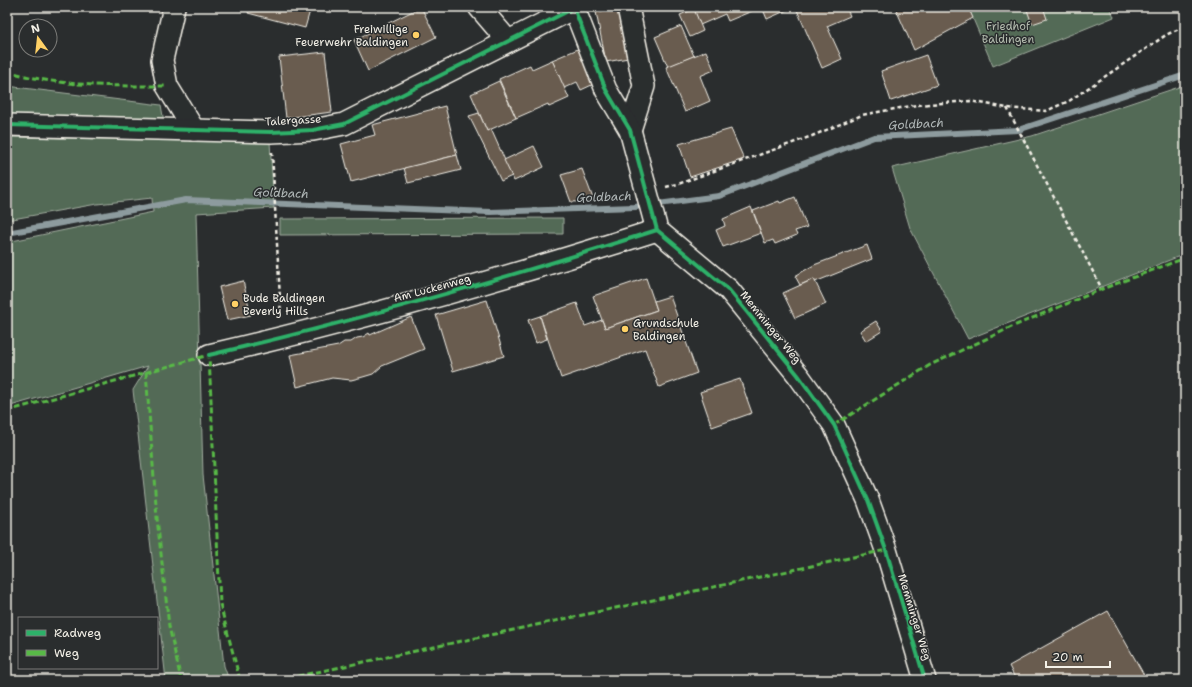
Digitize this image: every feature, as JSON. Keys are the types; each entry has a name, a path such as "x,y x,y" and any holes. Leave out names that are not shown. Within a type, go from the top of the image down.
{"street":[{"path":"174,7 162,60 166,86 194,130"},
{"path":"479,7 508,41"},
{"path":"575,7 606,90 630,130 656,225"},
{"name":"Talergasse","path":"7,125 271,132 313,130 344,124 575,7"},
{"path":"628,7 644,86 630,130"},
{"name":"Am Luckenweg","path":"209,354 282,338 533,270 656,225"},
{"name":"Memminger Weg","path":"656,225 729,290 798,375 834,425 868,500 886,550 925,680"}],"path":[{"path":"646,191 678,184 812,136 862,115 916,105 970,101 1007,108 1046,111 1069,101 1166,35 1185,26"},
{"path":"1007,108 1016,122 1102,289"},
{"path":"271,132 282,338"}],"green space":[{"name":"Friedhof Baldingen","path":"968,7 1110,7 1114,17 993,66"},
{"path":"1185,85 1185,254 968,339 910,228 892,168 1032,136"},
{"path":"7,86 161,105 164,122 7,114"},
{"path":"7,137 270,142 274,208 196,213 203,475 224,666 229,680 166,680 133,390 148,366 7,407 7,242 153,212 152,198 97,204 7,220"},
{"path":"563,218 563,234 280,235 280,219"}],"building":[{"path":"250,7 311,7 305,28 248,13"},
{"path":"421,7 436,37 368,71 354,40"},
{"path":"693,7 750,7 752,11 728,21 725,14 700,25"},
{"path":"762,7 794,7 767,19"},
{"path":"804,7 846,7 850,16 827,26 842,59 822,68 797,10"},
{"path":"895,7 968,7 973,18 914,50"},
{"path":"1026,7 1043,7 1047,19 1032,24"},
{"path":"618,8 628,58 606,62 596,12"},
{"path":"694,9 703,31 690,37 680,15"},
{"path":"681,26 694,56 668,67 655,37"},
{"path":"578,49 594,84 581,90 577,82 564,88 552,60"},
{"path":"706,51 714,70 700,76 710,101 685,112 666,67"},
{"path":"325,52 332,112 286,118 279,57"},
{"path":"926,55 937,85 891,101 881,71"},
{"path":"552,60 569,98 549,107 548,104 516,118 499,79 530,65 532,69"},
{"path":"499,81 516,118 487,131 471,94"},
{"path":"445,106 457,155 351,182 341,144 375,135 372,125"},
{"path":"479,113 487,131 491,129 512,176 501,181 469,116"},
{"path":"731,129 744,159 690,177 679,144"},
{"path":"534,146 544,167 514,181 504,160"},
{"path":"457,155 461,170 408,183 404,168"},
{"path":"582,169 594,201 571,202 561,175"},
{"path":"795,197 807,227 795,231 797,235 775,244 773,240 765,243 753,211 779,201 780,203"},
{"path":"751,207 761,233 723,247 716,230 725,226 723,219"},
{"path":"867,245 872,259 815,282 814,279 800,285 795,276 814,265"},
{"path":"646,278 657,310 605,328 593,296"},
{"path":"814,279 826,304 795,318 783,293"},
{"path":"243,281 251,315 227,320 219,287"},
{"path":"670,296 697,373 659,387 645,349 561,378 540,316 577,303 585,326 602,320 605,328 657,310 654,301"},
{"path":"487,300 504,356 453,371 436,315"},
{"path":"540,316 547,339 536,343 528,320"},
{"path":"411,317 424,349 382,366 373,374 363,377 351,380 332,378 297,387 290,355 338,346 344,342 351,342 369,333 370,335"},
{"path":"876,321 882,331 866,341 860,331"},
{"path":"740,379 752,413 712,427 700,392"},
{"path":"1108,611 1144,675 1135,680 1016,680 1009,666"}],"waterway":[{"name":"Goldbach","path":"7,233 186,200 490,212 635,207 719,196 874,137 1018,130 1185,75"}],"marked path":[{"path":"7,71 66,83 167,86"},
{"path":"834,425 930,365 1016,325 1102,289 1185,258"},
{"path":"7,411 209,355 220,604 240,680"},
{"path":"146,372 157,518 169,626 181,680"},
{"path":"280,680 886,550"}],"cycle path":[{"path":"7,125 271,132 313,130 344,124 576,7"},
{"path":"574,8 606,90 630,130 657,230 729,290 798,375 834,425 868,500 886,550 925,680"},
{"path":"209,355 266,342 434,297 657,230"}],"place":[{"name":"Freiwillige Feuerwehr Baldingen","path":"416,35"},
{"name":"Bude Baldingen Beverly Hills","path":"235,304"},
{"name":"Grundschule Baldingen","path":"625,329"}]}
